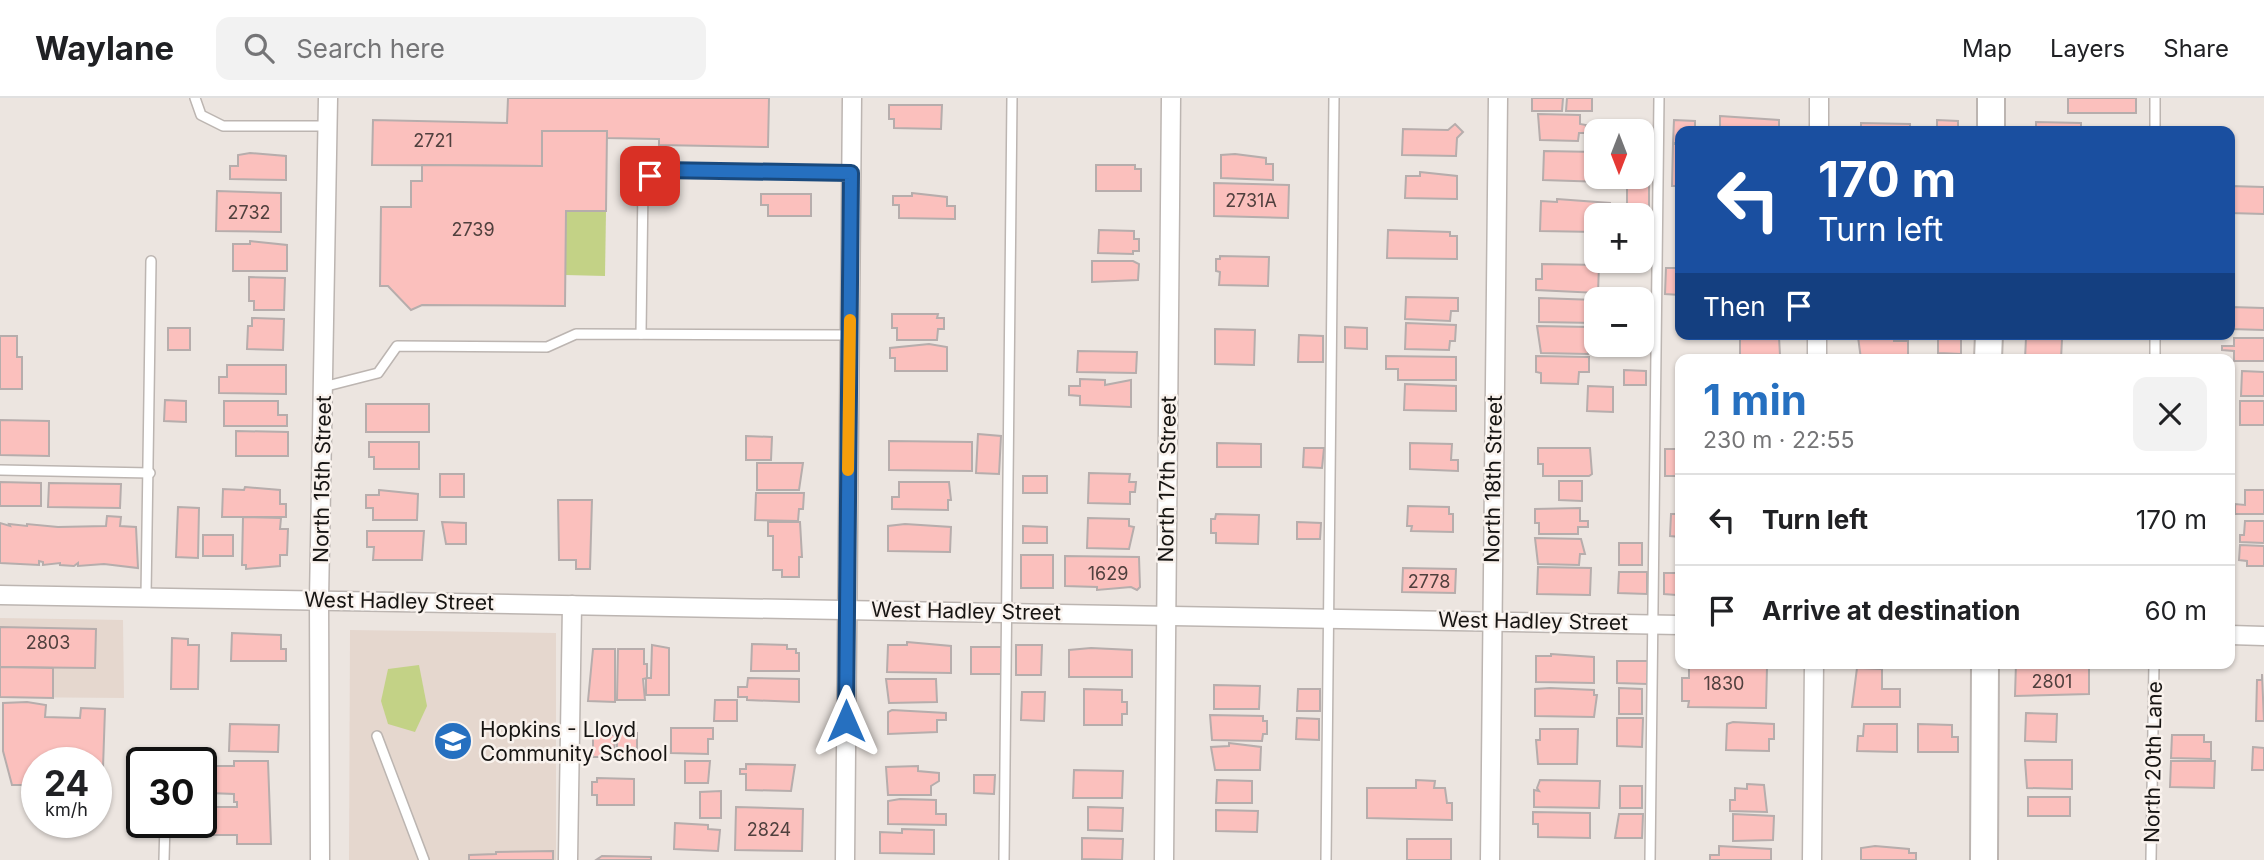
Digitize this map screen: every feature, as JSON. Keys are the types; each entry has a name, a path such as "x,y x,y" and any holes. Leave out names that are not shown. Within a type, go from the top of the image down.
{"main road":[{"path":"1991,98 1991,126"},
{"path":"1984,860 1985,669"}],"street":[{"name":"North 15th Street","path":"320,860 319,600 328,98"},
{"path":"845,860 852,98"},
{"name":"North 17th Street","path":"1164,860 1171,98"},
{"name":"North 18th Street","path":"1490,860 1498,98"},
{"path":"1819,98 1819,126"},
{"name":"West Hadley Street","path":"0,595 1675,625"},
{"path":"568,860 572,605"},
{"path":"2235,635 2264,636"},
{"path":"1812,860 1814,669"}],"lane":[{"path":"195,98 201,115 223,126 328,126"},
{"path":"1004,860 1012,98"},
{"path":"1326,860 1334,98"},
{"path":"1650,860 1659,98"},
{"path":"2155,98 2155,126"},
{"path":"641,334 643,186 650,176 661,170 851,173"},
{"path":"146,596 150,473 151,261"},
{"path":"323,387 378,373 397,346 547,347 576,334 849,335"},
{"path":"0,470 150,473"},
{"name":"North 20th Lane","path":"2151,860 2154,669"},
{"path":"377,736 424,860"},
{"path":"164,860 165,838"}],"shaded area":[{"path":"0,618 123,620 124,698 0,697"},
{"name":"Hopkins - Lloyd Community School","path":"350,630 556,633 556,860 349,860"}],"green space":[{"path":"566,211 606,211 605,276 565,275"},
{"path":"419,665 427,706 415,732 388,724 381,701 388,669"}],"building":[{"path":"508,98 769,98 768,147 659,145 659,139 607,138 607,131 542,131 542,166 372,165 373,120 507,123"},
{"path":"1532,98 1563,98 1562,111 1532,111"},
{"path":"1567,98 1592,98 1592,111 1566,111"},
{"path":"2068,98 2136,98 2136,113 2068,113"},
{"path":"889,105 942,105 941,129 894,128 894,119 889,119"},
{"path":"1538,114 1580,115 1584,133 1579,133 1578,141 1540,140"},
{"path":"1720,116 1779,120 1779,126 1720,126"},
{"path":"1674,120 1695,121 1695,126 1675,126 1673,143"},
{"path":"1937,120 1958,121 1958,126 1937,126"},
{"path":"2036,122 2081,123 2081,126 2036,126"},
{"path":"1861,123 1910,124 1910,126 1861,126"},
{"path":"1455,124 1463,132 1457,138 1456,156 1402,155 1403,129 1448,130"},
{"path":"542,131 607,131 606,211 566,211 565,306 422,305 411,310 388,286 380,286 381,207 411,207 411,181 422,181 422,165 542,166"},
{"path":"1673,144 1675,144 1675,186 1672,186"},
{"path":"1544,151 1584,152 1584,181 1543,180"},
{"path":"250,153 286,156 286,180 230,179 230,166 238,166 238,155"},
{"path":"1221,155 1266,158 1266,164 1273,164 1273,180 1221,178"},
{"path":"1096,165 1135,165 1135,169 1141,169 1141,191 1096,191"},
{"path":"1420,172 1457,176 1457,199 1405,198 1406,176 1420,176"},
{"path":"1214,183 1289,185 1288,218 1214,216"},
{"path":"2235,186 2264,187 2264,214 2235,213"},
{"path":"1627,189 1649,189 1649,203 1627,203"},
{"path":"217,191 281,193 281,232 216,231"},
{"path":"912,193 947,197 947,206 955,206 955,219 899,218 899,205 893,205 893,196 912,196"},
{"path":"761,194 811,194 811,216 768,216 768,205 761,205"},
{"path":"1557,199 1610,203 1584,203 1584,232 1540,231 1541,201 1557,202"},
{"path":"1099,230 1134,231 1134,239 1139,239 1139,251 1133,251 1133,254 1098,253"},
{"path":"1388,230 1450,232 1450,236 1457,236 1457,259 1387,258"},
{"path":"250,241 287,245 287,271 233,271 233,244 250,244"},
{"path":"1220,256 1269,257 1268,286 1219,285 1220,272 1216,271 1216,259 1220,259"},
{"path":"1092,261 1133,261 1139,264 1138,280 1092,282"},
{"path":"1542,264 1584,265 1584,273 1599,273 1598,287 1584,287 1584,292 1536,290 1536,279 1542,279"},
{"path":"1666,268 1675,268 1675,295 1665,294"},
{"path":"249,277 285,278 284,310 254,310 254,301 249,301"},
{"path":"1406,297 1458,298 1458,311 1451,311 1450,321 1405,319"},
{"path":"1539,298 1584,300 1584,323 1539,322"},
{"path":"2235,307 2264,308 2264,330 2235,329"},
{"path":"892,314 938,314 937,318 944,318 944,329 938,329 937,340 897,340 897,328 892,328"},
{"path":"252,318 284,319 283,350 247,349 248,326 252,326"},
{"path":"1406,323 1456,325 1455,341 1450,341 1449,350 1405,349"},
{"path":"1537,326 1584,327 1584,354 1541,353"},
{"path":"1345,327 1367,328 1367,349 1345,348"},
{"path":"168,328 190,328 190,350 168,350"},
{"path":"1215,329 1255,330 1254,365 1215,364"},
{"path":"1299,335 1323,336 1323,362 1298,362"},
{"path":"0,336 17,336 17,357 22,357 22,389 0,389"},
{"path":"2235,338 2264,338 2264,361 2235,361 2234,351 2222,350 2222,346 2234,346"},
{"path":"1740,340 1779,340 1780,354 1740,354"},
{"path":"1858,340 1908,341 1908,354 1860,354"},
{"path":"1938,340 1961,340 1961,354 1938,353"},
{"path":"2026,340 2062,340 2061,354 2025,354"},
{"path":"929,344 947,347 947,371 895,371 895,358 890,358 890,348"},
{"path":"1078,351 1137,352 1136,373 1077,372"},
{"path":"1386,356 1456,357 1456,380 1398,380 1398,369 1386,369"},
{"path":"1536,356 1589,357 1589,372 1579,372 1578,384 1541,383 1541,373 1536,372"},
{"path":"227,365 286,365 286,394 219,393 219,377 227,377"},
{"path":"1624,370 1646,371 1646,385 1624,385"},
{"path":"2242,371 2264,372 2264,396 2241,396"},
{"path":"1080,379 1105,380 1105,385 1131,380 1131,407 1080,405 1080,396 1069,395 1069,386 1080,386"},
{"path":"1405,384 1456,386 1456,411 1404,410"},
{"path":"1588,386 1613,387 1613,412 1587,411"},
{"path":"165,400 186,401 186,422 164,421"},
{"path":"224,401 278,401 278,415 287,415 287,426 224,426"},
{"path":"2240,401 2264,401 2264,425 2240,425"},
{"path":"366,404 429,404 429,432 366,432"},
{"path":"0,420 49,421 49,456 0,455"},
{"path":"236,431 288,432 288,456 236,456"},
{"path":"978,434 1001,436 999,474 976,473"},
{"path":"746,436 772,437 771,460 746,460"},
{"path":"889,441 972,442 972,471 889,470"},
{"path":"369,442 419,442 419,469 374,469 374,457 369,457"},
{"path":"1217,443 1261,444 1261,467 1217,467"},
{"path":"1410,443 1452,444 1451,460 1458,460 1458,471 1410,469"},
{"path":"1304,448 1324,448 1322,468 1303,467"},
{"path":"1538,448 1590,448 1592,474 1543,476 1543,464 1538,464"},
{"path":"1665,449 1675,449 1675,476 1665,476"},
{"path":"757,463 803,463 799,490 757,490"},
{"path":"1089,473 1130,474 1129,482 1136,482 1135,492 1130,492 1130,504 1088,503"},
{"path":"440,474 464,474 464,497 440,497"},
{"path":"1023,476 1047,476 1047,493 1023,493"},
{"path":"1559,481 1582,481 1582,501 1559,500"},
{"path":"0,482 41,483 41,506 0,506"},
{"path":"899,482 949,482 951,500 948,500 948,510 892,509 892,497 899,497"},
{"path":"49,483 121,484 120,508 48,507"},
{"path":"245,487 280,490 280,504 286,504 286,517 222,517 223,489 244,490"},
{"path":"379,490 418,494 417,520 373,520 373,508 366,508 366,495 379,495"},
{"path":"2245,490 2264,490 2264,514 2235,514 2235,504 2245,505"},
{"path":"756,493 804,493 803,509 799,509 798,521 755,520"},
{"path":"558,500 592,500 590,569 576,569 576,560 559,560"},
{"path":"1408,506 1449,507 1449,514 1453,514 1453,532 1411,531 1412,526 1407,526"},
{"path":"178,507 199,508 198,558 176,557"},
{"path":"1580,508 1580,521 1588,521 1588,527 1578,527 1578,534 1539,534 1539,523 1535,523 1535,509"},
{"path":"1216,514 1259,515 1258,544 1216,543 1216,533 1211,533 1211,519 1215,519"},
{"path":"1671,514 1675,514 1675,536 1670,536"},
{"path":"107,516 121,517 120,526 136,527 138,568 104,564 78,566 78,563 74,566 60,563 43,565 43,562 39,561 39,565 0,563 0,523 10,526 9,524 106,526"},
{"path":"243,517 281,518 280,529 288,529 287,555 280,555 280,566 246,569 246,565 242,565"},
{"path":"1088,518 1129,519 1129,526 1134,527 1129,549 1087,548"},
{"path":"2245,521 2264,521 2264,543 2240,542 2240,535 2244,535"},
{"path":"442,522 466,523 466,544 446,544"},
{"path":"768,522 800,522 802,557 799,557 799,577 782,577 782,570 773,570 773,536 768,536"},
{"path":"1297,522 1321,523 1320,539 1297,539"},
{"path":"905,524 951,527 950,552 888,551 888,526"},
{"path":"1023,526 1047,527 1047,543 1023,543"},
{"path":"367,531 424,531 422,560 373,560 374,547 367,547"},
{"path":"203,535 233,535 233,556 203,556"},
{"path":"1535,538 1581,539 1585,554 1580,554 1579,565 1538,564"},
{"path":"1619,543 1642,543 1642,565 1619,565"},
{"path":"2240,545 2264,546 2264,566 2247,566 2247,561 2239,560"},
{"path":"1021,555 1053,555 1053,588 1021,588"},
{"path":"1065,556 1139,557 1140,587 1137,590 1131,587 1097,590 1097,587 1065,586"},
{"path":"1538,567 1591,568 1590,595 1537,594"},
{"path":"1403,568 1456,569 1455,593 1402,592"},
{"path":"1619,572 1647,572 1647,594 1618,593"},
{"path":"1664,573 1675,573 1675,595 1664,594"},
{"path":"0,627 96,629 95,668 0,667"},
{"path":"232,633 281,635 281,649 286,649 286,661 231,661"},
{"path":"172,638 188,639 188,645 199,645 198,689 171,689"},
{"path":"907,642 951,646 951,673 887,672 888,645 907,645"},
{"path":"752,644 787,645 787,649 796,649 796,653 799,653 799,671 751,671"},
{"path":"652,645 669,648 669,695 646,695 646,678 651,678"},
{"path":"1016,645 1042,645 1041,675 1016,675"},
{"path":"971,647 1002,647 1001,674 971,674"},
{"path":"593,649 615,649 615,702 588,701"},
{"path":"618,649 644,649 644,664 647,664 647,678 643,679 645,700 617,700"},
{"path":"1069,650 1132,650 1132,677 1069,677"},
{"path":"1551,654 1594,657 1594,683 1536,682 1536,656"},
{"path":"1617,661 1648,661 1647,684 1617,683"},
{"path":"0,667 53,668 53,698 0,697"},
{"path":"1689,669 1767,669 1766,708 1688,707 1689,701 1682,701 1682,678 1689,678"},
{"path":"1857,669 1882,669 1882,689 1900,689 1900,707 1852,707"},
{"path":"2016,669 2089,669 2089,694 2015,696"},
{"path":"2262,674 2264,721 2256,721 2257,680 2262,680"},
{"path":"748,678 799,679 799,702 747,700 747,697 738,697 738,687 747,687"},
{"path":"886,679 936,679 937,702 889,703"},
{"path":"1214,685 1260,686 1259,709 1214,709"},
{"path":"1619,688 1642,689 1642,714 1619,714"},
{"path":"1084,689 1122,690 1122,702 1127,702 1127,714 1122,714 1122,725 1084,725"},
{"path":"1298,689 1320,689 1320,711 1297,711"},
{"path":"1535,689 1594,690 1594,695 1597,695 1594,717 1535,716"},
{"path":"1022,692 1045,692 1044,721 1021,720"},
{"path":"715,700 737,700 737,721 714,721"},
{"path":"27,702 46,705 45,717 80,718 81,708 105,709 104,747 21,747 21,785 12,785 3,751 3,703"},
{"path":"888,712 946,713 946,720 937,720 937,732 888,734"},
{"path":"2026,713 2057,714 2056,742 2025,741"},
{"path":"1210,715 1263,716 1263,721 1267,721 1267,734 1263,734 1262,741 1212,740"},
{"path":"1297,718 1319,719 1319,740 1296,739"},
{"path":"1617,718 1643,718 1642,747 1617,746"},
{"path":"230,724 279,725 278,752 229,751"},
{"path":"1727,724 1774,724 1774,739 1769,739 1769,751 1726,750"},
{"path":"1864,724 1897,724 1897,752 1857,751 1858,736 1863,736"},
{"path":"1918,724 1952,725 1952,737 1958,737 1958,752 1918,752"},
{"path":"671,728 713,728 713,739 708,739 708,754 671,753"},
{"path":"1540,729 1578,729 1577,764 1538,764 1536,740 1540,740"},
{"path":"617,733 637,733 637,756 617,756"},
{"path":"593,735 615,735 614,757 593,757"},
{"path":"2172,735 2204,735 2204,742 2211,742 2211,759 2171,758"},
{"path":"1229,743 1261,747 1260,770 1215,770 1211,747 1229,746"},
{"path":"2253,747 2264,748 2264,770 2252,770"},
{"path":"2025,760 2072,760 2072,789 2027,788"},
{"path":"234,761 268,761 271,844 237,844 237,835 217,835 217,807 237,807 237,802 234,802 234,794 217,793 217,766 234,766"},
{"path":"685,761 710,761 708,783 685,783"},
{"path":"2171,761 2215,761 2214,788 2170,787"},
{"path":"746,764 795,765 791,791 746,790 746,774 740,774 740,769 746,769"},
{"path":"918,766 918,771 939,773 939,781 931,786 931,795 888,795 886,767"},
{"path":"1074,770 1123,771 1122,798 1073,798"},
{"path":"974,775 995,775 994,794 974,793"},
{"path":"597,778 634,779 634,805 597,805 597,795 592,795 592,782 597,782"},
{"path":"1217,780 1252,781 1252,803 1216,803"},
{"path":"1416,780 1435,781 1434,788 1445,788 1447,803 1452,803 1452,820 1367,818 1367,788 1416,788"},
{"path":"1540,780 1600,781 1599,808 1534,807 1534,790 1539,791 1537,788"},
{"path":"1747,784 1764,785 1767,812 1730,811 1730,800 1735,800 1735,788 1747,789"},
{"path":"1620,786 1642,786 1642,808 1620,808"},
{"path":"721,791 721,818 700,818 700,792"},
{"path":"2028,797 2070,797 2070,816 2028,816"},
{"path":"936,800 936,814 946,814 946,825 888,824 888,801"},
{"path":"736,807 803,809 802,851 735,850"},
{"path":"1088,807 1123,808 1122,831 1088,830"},
{"path":"1216,810 1258,811 1257,832 1216,831"},
{"path":"1533,812 1590,813 1590,838 1538,837 1538,824 1533,824"},
{"path":"1619,814 1643,814 1642,838 1615,838"},
{"path":"1733,814 1774,816 1773,840 1733,841"},
{"path":"675,823 708,825 708,829 720,830 718,851 674,849"},
{"path":"902,829 934,830 934,854 880,853 880,832 902,833"},
{"path":"1082,838 1123,839 1122,860 1082,859"},
{"path":"1407,839 1451,839 1451,860 1407,860"},
{"path":"1719,846 1771,849 1771,860 1710,860 1710,855 1719,855"},
{"path":"1875,846 1909,849 1909,853 1916,853 1916,860 1861,860 1861,848"},
{"path":"553,851 553,860 469,860 469,855 496,852"},
{"path":"602,856 651,857 651,860 596,860"}],"slow traffic":[{"path":"848,470 850,320"}],"place":[{"name":"Hopkins - Lloyd Community School","path":"453,741"}],"route":[{"path":"650,176 661,170 851,173 846,721"}]}
